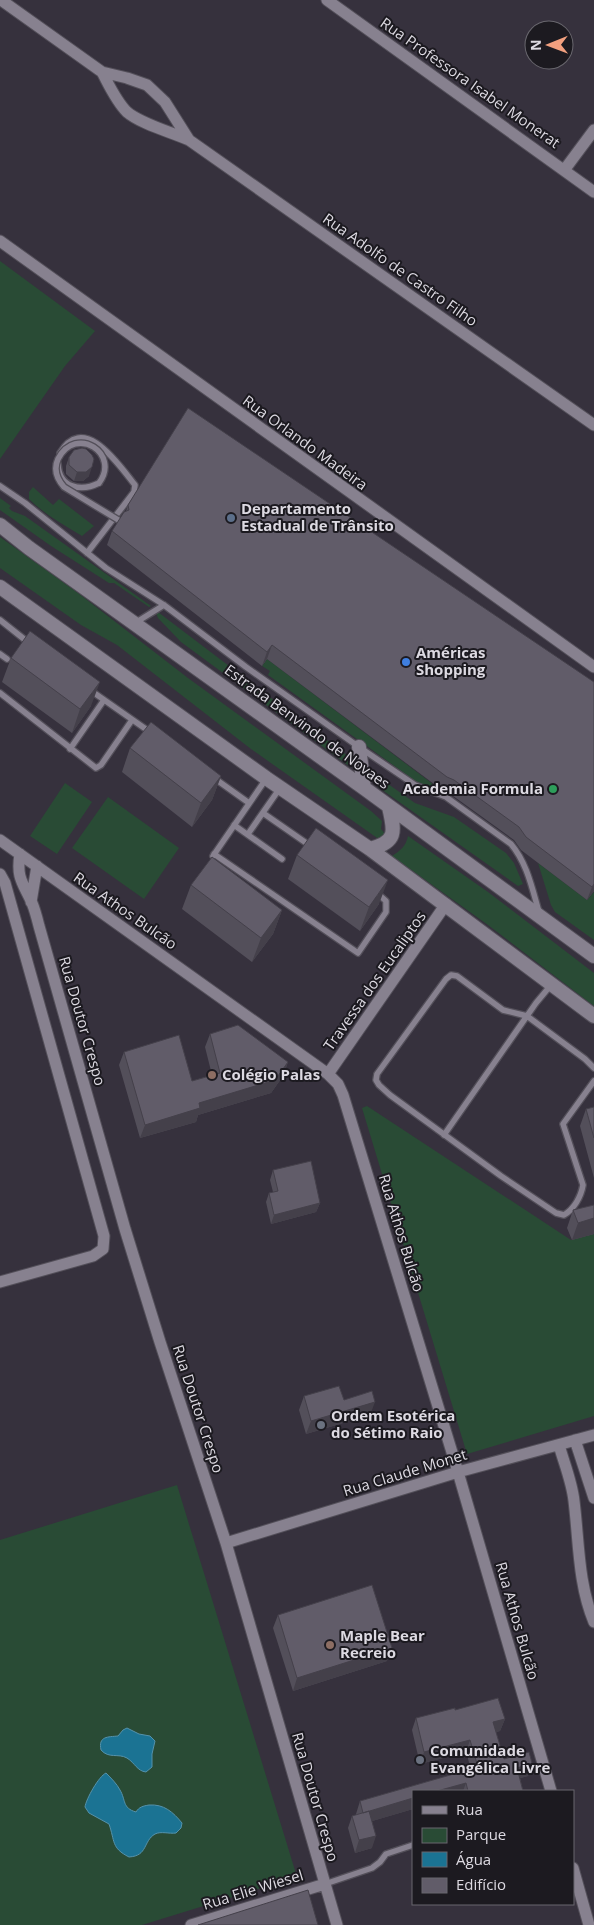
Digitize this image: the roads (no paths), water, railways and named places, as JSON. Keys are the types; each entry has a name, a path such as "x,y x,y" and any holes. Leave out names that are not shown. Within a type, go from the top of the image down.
{"street":[{"name":"Rua Adolfo de Castro Filho","path":"1,0 102,72 147,85 165,102 189,140"},
{"name":"Rua Professora Isabel Monerat","path":"327,0 565,169 594,192"},
{"name":"Rua Adolfo de Castro Filho","path":"102,72 119,103 128,113 142,121 189,140 594,425"},
{"path":"565,169 594,130"},
{"name":"Rua Orlando Madeira","path":"0,241 594,667"},
{"name":"Estrada Benvindo de Novaes","path":"0,525 29,548 364,788 594,956"},
{"path":"0,587 280,788 370,849 594,1016"},
{"path":"359,747 364,788"},
{"path":"370,849 384,845 393,834 393,824 389,808"},
{"name":"Rua Athos Bulcão","path":"0,840 328,1074 338,1084 344,1096 458,1472 550,1790"},
{"name":"Rua Doutor Crespo","path":"20,854 18,869 20,880 31,902 128,1238 226,1543 337,1925"},
{"name":"Rua Doutor Crespo","path":"31,902 37,866"},
{"path":"0,874 5,883 104,1236 103,1249 93,1256 0,1282"},
{"name":"Travessa dos Eucaliptos","path":"328,1074 446,904"},
{"name":"Rua Claude Monet","path":"226,1543 458,1472 594,1435"},
{"path":"574,1499 593,1496 575,1440"},
{"path":"559,1445 574,1499 584,1586 588,1607 594,1622"},
{"path":"574,1872 589,1925"},
{"name":"Rua Elie Wiesel","path":"191,1925 325,1884"}],"lane":[{"path":"87,553 135,489 132,482 108,453 96,442 88,438 80,438 65,445 58,460 58,468 61,476 73,487 90,487 99,483 104,476 106,467 100,452 86,444 69,445 63,450 58,460 55,465 58,481 64,487 120,522"},
{"path":"0,486 25,503 106,568 164,605 223,650 359,747 415,785 446,797 511,844 519,854 525,868 541,916"},
{"path":"135,623 164,605"},
{"path":"0,620 37,648"},
{"path":"0,654 7,659"},
{"path":"81,683 156,737"},
{"path":"0,692 92,766 98,767 132,720"},
{"path":"70,749 104,700"},
{"path":"210,775 249,803"},
{"path":"208,862 266,778"},
{"path":"248,834 280,788"},
{"path":"263,812 319,852"},
{"path":"234,825 282,859"},
{"path":"214,854 358,953 386,912 388,906 382,897 374,892"},
{"path":"594,1068 585,1059 527,1016 503,1010 457,976 451,975 446,978 377,1074 376,1080 379,1086 444,1135 518,1188 556,1213 564,1215 570,1211 582,1194 583,1185 563,1124 594,1081"},
{"path":"444,1135 527,1016 551,985"},
{"path":"325,1884 372,1868 386,1854 412,1845"}],"water":[{"path":"127,1728 139,1734 150,1736 155,1741 152,1767 146,1772 140,1770 127,1758 110,1755 101,1750 102,1740 107,1737 118,1736"},
{"path":"106,1773 119,1788 128,1808 136,1812 141,1807 149,1805 164,1807 172,1812 182,1823 181,1828 176,1833 155,1834 142,1851 135,1856 129,1857 123,1854 114,1844 109,1824 89,1813 85,1807 93,1788"}],"place":[{"name":"Departamento Estadual de Trânsito","path":"231,518"},
{"name":"Américas Shopping","path":"406,662"},
{"name":"Academia Formula","path":"553,789"},
{"name":"Colégio Palas","path":"212,1075"},
{"name":"Ordem Esotérica do Sétimo Raio","path":"321,1425"},
{"name":"Maple Bear Recreio","path":"330,1645"},
{"name":"Comunidade Evangélica Livre","path":"420,1760"}]}
